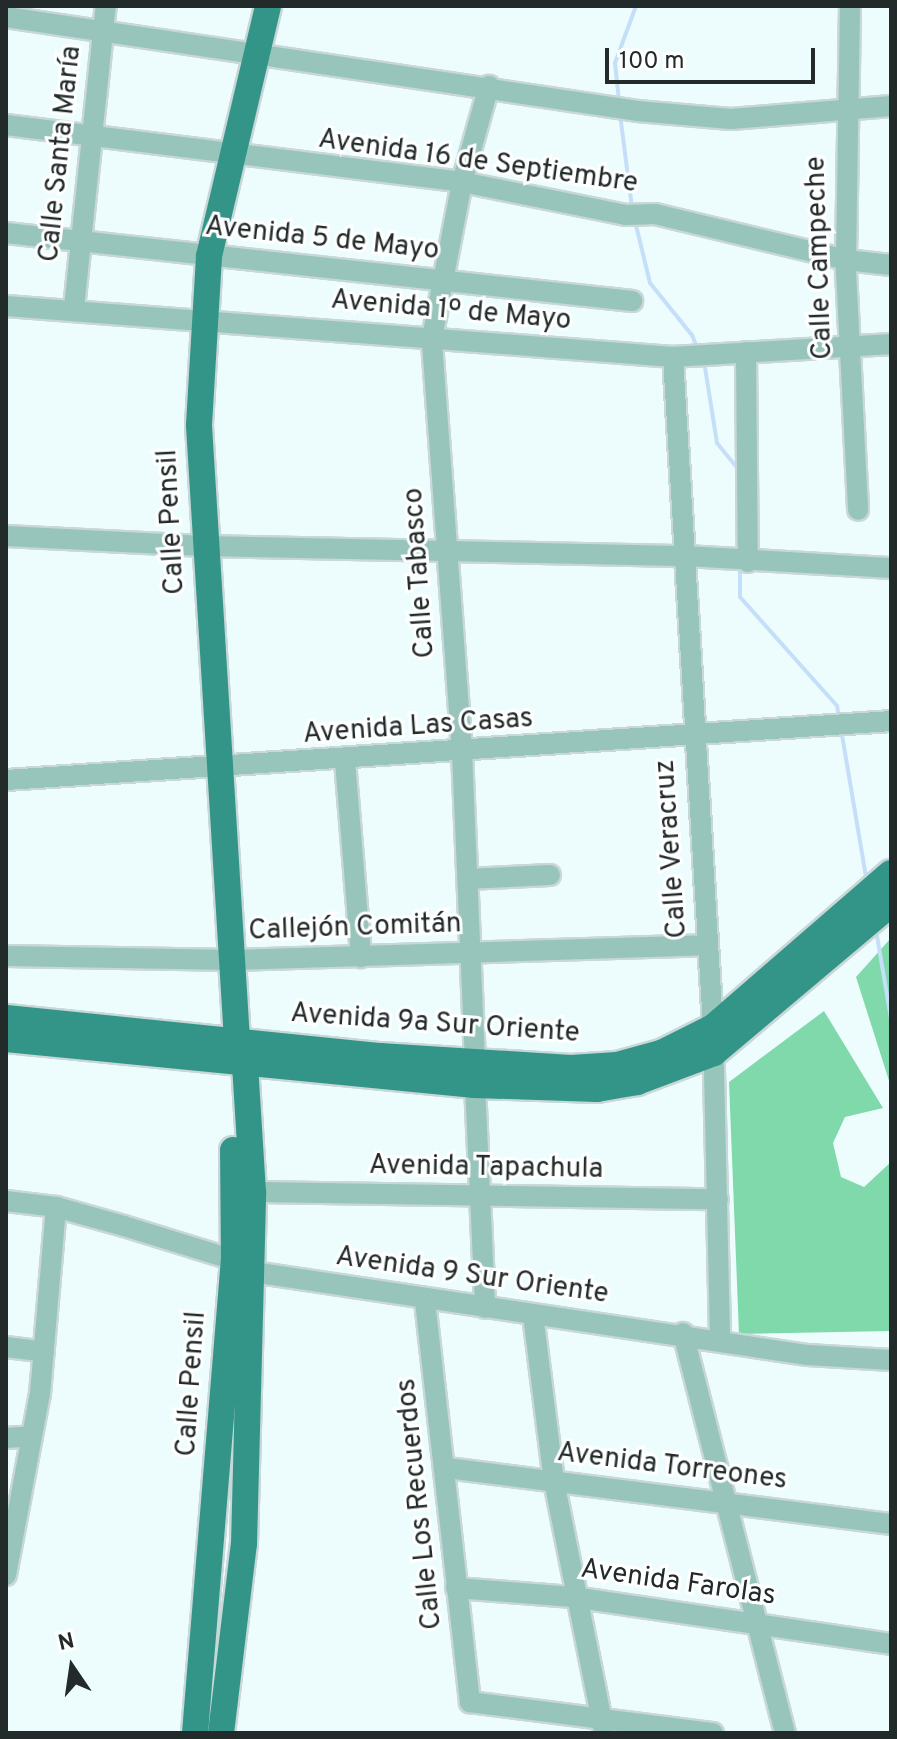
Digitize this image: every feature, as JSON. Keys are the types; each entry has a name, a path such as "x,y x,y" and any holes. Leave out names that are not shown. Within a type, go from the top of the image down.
{"main road":[{"name":"Calle Pensil","path":"221,1733 244,1544 243,1266 233,960 203,546 199,425 209,256 268,6"},
{"name":"Avenida 9a Sur Oriente","path":"856,921 891,873"},
{"name":"Avenida 9a Sur Oriente","path":"6,1039 475,1073 597,1089 637,1082 713,1040 856,921 891,904"},
{"name":"Avenida 9a Sur Oriente","path":"6,1018 237,1056"},
{"name":"Calle Pensil","path":"195,1733 253,1192 237,1056"}],"street":[{"name":"Calle Santa María","path":"74,308 89,135 106,6"},
{"name":"Calle Campeche","path":"850,6 845,111 846,260 858,510"},
{"path":"6,17 489,86 637,111 731,119 891,106"},
{"name":"Calle Tabasco","path":"485,1308 462,751 432,338 440,280 462,182 489,86"},
{"name":"Avenida 16 de Septiembre","path":"6,125 234,157 462,182 625,215 655,214 846,260 886,262"},
{"name":"Avenida 5 de Mayo","path":"6,233 632,301"},
{"name":"Avenida 1º de Mayo","path":"6,306 74,308 688,356 891,344"},
{"path":"746,352 746,562"},
{"name":"Calle Veracruz","path":"688,356 692,736 713,1040 720,1339"},
{"path":"6,536 203,546 688,556 746,562 891,568"},
{"name":"Avenida Las Casas","path":"6,780 833,729 891,721"},
{"path":"345,761 361,957"},
{"path":"468,879 550,875"},
{"name":"Callejón Comitán","path":"6,956 233,960 706,945"},
{"name":"Avenida Tapachula","path":"253,1192 718,1199"},
{"name":"Avenida 9 Sur Oriente","path":"6,1201 56,1207 243,1266 425,1301 683,1333 808,1355 891,1360"},
{"path":"7,1562 32,1436 44,1352 56,1207"},
{"name":"Calle Los Recuerdos","path":"425,1301 447,1468 456,1588 470,1702 602,1727"},
{"path":"533,1315 554,1481 573,1597 602,1727 713,1733"},
{"path":"683,1333 785,1733"},
{"path":"6,1347 44,1352"},
{"path":"6,1438 32,1436"},
{"name":"Avenida Torreones","path":"447,1468 891,1524"},
{"name":"Avenida Farolas","path":"456,1588 573,1597 759,1622 891,1644"}],"green space":[{"path":"891,938 891,1087 856,977"},
{"path":"824,1011 883,1108 845,1117 833,1143 841,1177 864,1187 891,1162 891,1331 739,1334 729,1082"}],"waterway":[{"path":"619,101 615,63 636,6"},
{"path":"620,114 632,208"},
{"path":"635,221 650,283 692,335 698,350"},
{"path":"704,361 717,443 739,470"},
{"path":"740,566 740,597 837,706 839,717"},
{"path":"841,729 867,882"},
{"path":"876,930 891,1019"}]}
